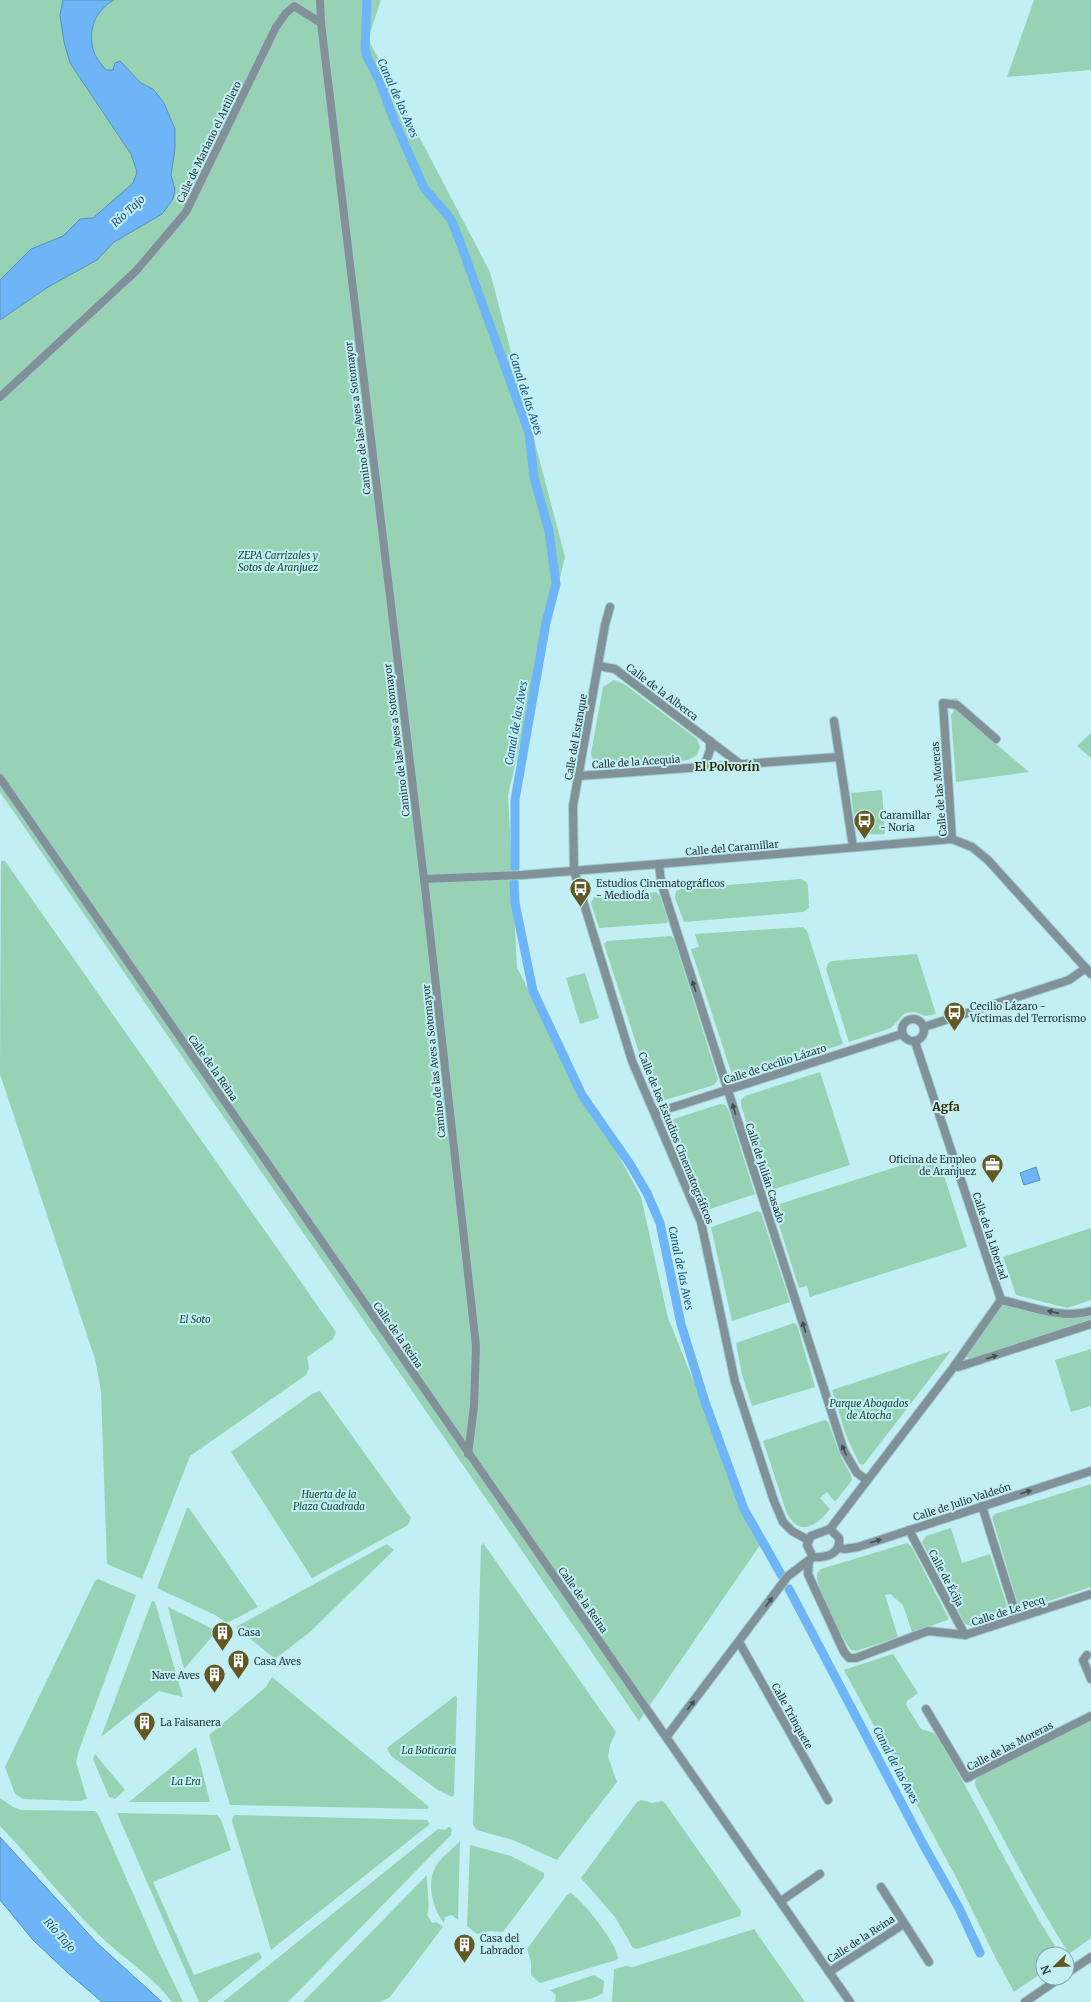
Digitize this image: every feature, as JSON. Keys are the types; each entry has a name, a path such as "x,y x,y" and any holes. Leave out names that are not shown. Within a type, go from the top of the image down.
{"street":[{"name":"Camino de las Aves a Sotomayor","path":"320,0 321,23 424,879 476,1346 474,1406 468,1454"},
{"name":"Calle de Mariano el Artillero","path":"0,397 136,271 186,212 276,27 286,13 295,3 321,23"},
{"name":"Calle del Estanque","path":"574,871 573,806 605,626 610,607"},
{"name":"Calle de la Alberca","path":"599,666 615,669 740,764"},
{"name":"Calle de las Moreras","path":"996,739 957,705 943,703 952,839 972,847 988,860 1089,971"},
{"path":"834,722 853,847"},
{"path":"704,767 710,750 710,741"},
{"name":"Calle de la Acequia","path":"579,776 839,756"},
{"name":"Calle de la Reina","path":"0,778 468,1454 667,1736 850,2002"},
{"name":"Calle del Caramillar","path":"424,879 574,871 952,839"},
{"name":"Calle de Julián Casado","path":"659,864 662,882 676,929 844,1451 857,1473 867,1480"},
{"name":"Calle de los Estudios Cinematográficos","path":"574,871 632,1061 701,1222 735,1382 774,1501 783,1522 792,1531 808,1540"},
{"path":"924,1027 1069,980 1089,971"},
{"path":"909,1019 918,1020 924,1027 923,1036 915,1042 907,1040 902,1034 902,1025 909,1019"},
{"name":"Calle de Cecilio Lázaro","path":"655,1114 902,1034"},
{"name":"Calle de la Libertad","path":"915,1042 1001,1300"},
{"path":"811,1559 807,1545 808,1540 816,1533 830,1529 955,1365 1001,1300 1066,1315 1078,1315 1091,1311"},
{"path":"955,1365 958,1367 1091,1324"},
{"name":"Calle de Julio Valdeón","path":"838,1548 845,1549 858,1546 1091,1471"},
{"path":"982,1506 1017,1618"},
{"path":"667,1736 788,1576 795,1569 811,1559 834,1553 838,1548 839,1538 830,1529"},
{"name":"Calle de Écija","path":"909,1530 966,1636"},
{"name":"Calle de Le Pecq","path":"811,1559 808,1574 844,1652 849,1658 856,1658 928,1631 966,1636 1091,1594"},
{"name":"Calle Trinquete","path":"739,1642 828,1800"},
{"path":"1087,1655 1083,1660 1091,1679"},
{"name":"Calle de las Moreras","path":"926,1709 967,1778 1091,1716"},
{"path":"781,1901 820,1874"},
{"name":"Calle de la Reina","path":"881,1886 929,1962"},
{"name":"Calle de la Reina","path":"829,1972 904,1924"},
{"path":"1075,1968 1091,1957"},
{"path":"1025,2002 1048,1986"}],"green space":[{"name":"ZEPA Carrizales y Sotos de Aranjuez","path":"0,0 381,0 368,39 490,272 565,557 508,795 517,968 641,1197 668,1318 760,1545 639,1721 0,792"},
{"path":"1034,0 1091,0 1091,70 1007,77"},
{"path":"614,680 624,684 697,739 700,747 697,755 688,760 604,767 593,761 591,753 603,687"},
{"path":"956,698 1000,739 996,744 1029,772 956,782 951,715 954,711 951,699"},
{"path":"1091,733 1091,758 1077,746"},
{"path":"882,790 885,834 866,833 860,830 857,826 851,793"},
{"name":"El Soto","path":"1,861 5,861 336,1332 333,1339 307,1357 309,1368 306,1375 190,1456 142,1579 107,1564 101,1391 95,1359 0,1074"},
{"path":"800,879 805,881 808,885 809,908 803,912 684,922 675,898 676,891 681,889"},
{"path":"656,892 660,896 668,920 667,923 599,928 591,903 594,897"},
{"path":"803,927 807,931 843,1044 739,1077 734,1076 731,1072 691,949 699,947 695,934"},
{"path":"671,936 674,939 718,1079 714,1085 662,1101 657,1097 645,1071 604,944 607,941"},
{"path":"917,954 936,1014 926,1016 914,1012 905,1013 891,1028 849,1042 826,969 828,963 832,961"},
{"path":"585,973 599,1018 580,1024 566,978"},
{"path":"820,1072 850,1165 768,1191 741,1105 741,1100 745,1096"},
{"path":"720,1104 725,1105 728,1109 755,1194 707,1210 670,1125 674,1119"},
{"path":"937,1154 967,1247 810,1297 807,1286 799,1288 773,1206"},
{"path":"758,1211 761,1213 790,1302 732,1321 711,1227"},
{"path":"1091,1228 1091,1300 1067,1308 1016,1295 1003,1257"},
{"path":"1003,1305 1071,1319 1091,1315 1091,1320 969,1359 965,1355"},
{"path":"794,1323 797,1325 815,1387 752,1406 742,1375 736,1343"},
{"path":"1091,1349 1091,1406 1071,1412 1055,1360"},
{"name":"Parque Abogados de Atocha","path":"951,1351 865,1463 862,1465 859,1463 846,1435 832,1390"},
{"name":"Huerta de la Plaza Cuadrada","path":"320,1391 411,1518 408,1525 312,1578 231,1452 312,1394"},
{"path":"825,1420 828,1422 841,1457 851,1475 852,1480 835,1502 827,1492 820,1498 830,1509 813,1525 801,1527 791,1519 786,1511 763,1441"},
{"path":"1091,1484 1091,1587 1025,1609 1021,1608 1018,1605 992,1517 995,1514"},
{"path":"187,1508 189,1508 258,1607 227,1623 215,1615 157,1588"},
{"path":"951,1528 962,1563 990,1554 1008,1609 1006,1615 971,1626 965,1624 922,1542 926,1536"},
{"path":"483,1543 616,1732 610,1745 608,1757 617,1782 557,1860 513,1840 477,1830 473,1825 481,1546"},
{"path":"907,1543 911,1546 948,1617 948,1620 912,1632 903,1605 890,1594 885,1595 898,1637 856,1651 851,1650 824,1600 817,1579 817,1573 821,1569"},
{"path":"387,1544 394,1550 310,1632 275,1659 236,1627"},
{"path":"98,1579 136,1595 79,1750 76,1762 87,1799 79,1801 23,1799 15,1794 5,1767 95,1581"},
{"path":"152,1601 155,1602 183,1697 159,1691 101,1737"},
{"path":"168,1607 217,1631 184,1669"},
{"path":"893,1654 918,1693 907,1701 906,1705 921,1729 934,1733 937,1737 1028,1901 1055,1946 1035,1946 1035,1978 1014,1992 957,1879 844,1670"},
{"path":"272,1677 429,1808 230,1805 209,1735 266,1687"},
{"name":"La Boticaria","path":"455,1696 457,1697 454,1795 452,1797 438,1790 391,1756 387,1748"},
{"path":"1091,1720 1091,1938 1075,1950 1075,1946 1064,1946 1044,1913 976,1787 975,1782 978,1777"},
{"name":"La Era","path":"196,1747 210,1802 129,1802"},
{"path":"95,1754 125,1790 115,1799 109,1797 93,1759"},
{"path":"0,1798 13,1807 22,1810 95,1811 98,1814 157,1948 183,2002 172,2002 156,1984 107,1942 73,1908 0,1826"},
{"path":"641,1800 652,1803 662,1801 665,1803 741,1911 740,1916 637,1949 633,1948 615,1917 581,1878 637,1802"},
{"path":"117,1813 217,1815 221,1820 231,1850 153,1882 194,1975 259,1952 262,1958 207,2002 199,2002"},
{"path":"233,1816 427,1820 430,1824 271,1950 232,1821"},
{"path":"448,1827 452,1830 451,1835 288,2002 223,2002 438,1829 445,1830"},
{"path":"460,1841 458,1920 452,1915 445,1917 444,1923 434,1903 431,1880 438,1863"},
{"path":"470,1845 511,1856 544,1873 544,1877 503,1932 490,1931 477,1934 467,1926"},
{"path":"427,1875 429,1908 427,1915 432,1923 436,1922 443,1927 389,1998 379,2002 303,2002"},
{"path":"571,1893 583,1904 599,1923 612,1943 618,1958 616,1960 540,1983 531,1975 531,1962 527,1949 567,1895"},
{"path":"754,1929 805,2002 612,2002 614,1969 626,1966 633,1967"},
{"path":"594,1975 604,1981 603,1993 586,2000 574,2002 555,2002 556,1995 550,1990"}],"water":[{"name":"Río Tajo","path":"63,0 114,0 107,4 97,15 94,22 92,29 92,44 94,52 106,70 113,70 115,63 120,61 141,83 153,89 164,103 175,129 175,149 171,175 175,190 173,199 162,214 114,242 97,260 48,287 0,320 0,280 31,249 63,236 80,219 93,218 133,183 137,172 131,154 70,63 64,42 60,15"},
{"path":"1036,1167 1040,1180 1024,1185 1020,1173"},
{"name":"Río Tajo","path":"0,1837 97,1943 162,2002 102,2002 33,1940 0,1900"}],"waterway":[{"name":"Canal de las Aves","path":"367,0 365,48 367,57 379,80 394,120 424,188 451,219 460,242 529,433 534,478 549,531 556,584 546,623 515,800 515,868"},
{"name":"Canal de las Aves","path":"514,882 515,903 533,991 582,1095 630,1164 647,1193 660,1223 681,1324 705,1402 744,1509 782,1576"},
{"name":"Canal de las Aves","path":"789,1589 923,1844 959,1908 980,1953"}],"place":[{"name":"Caramillar - Noria","path":"864,840"},
{"name":"Estudios Cinematográficos - Mediodía","path":"580,908"},
{"name":"Cecilio Lázaro - Víctimas del Terrorismo","path":"954,1032"},
{"name":"Oficina de Empleo de Aranjuez","path":"992,1184"},
{"name":"Casa","path":"223,1652"},
{"name":"Casa Aves","path":"239,1680"},
{"name":"Nave Aves","path":"215,1694"},
{"name":"La Faisanera","path":"144,1742"},
{"name":"Casa del Labrador","path":"465,1964"}],"district":[{"name":"El Polvorín","path":"727,766"},
{"name":"Agfa","path":"946,1106"}]}
